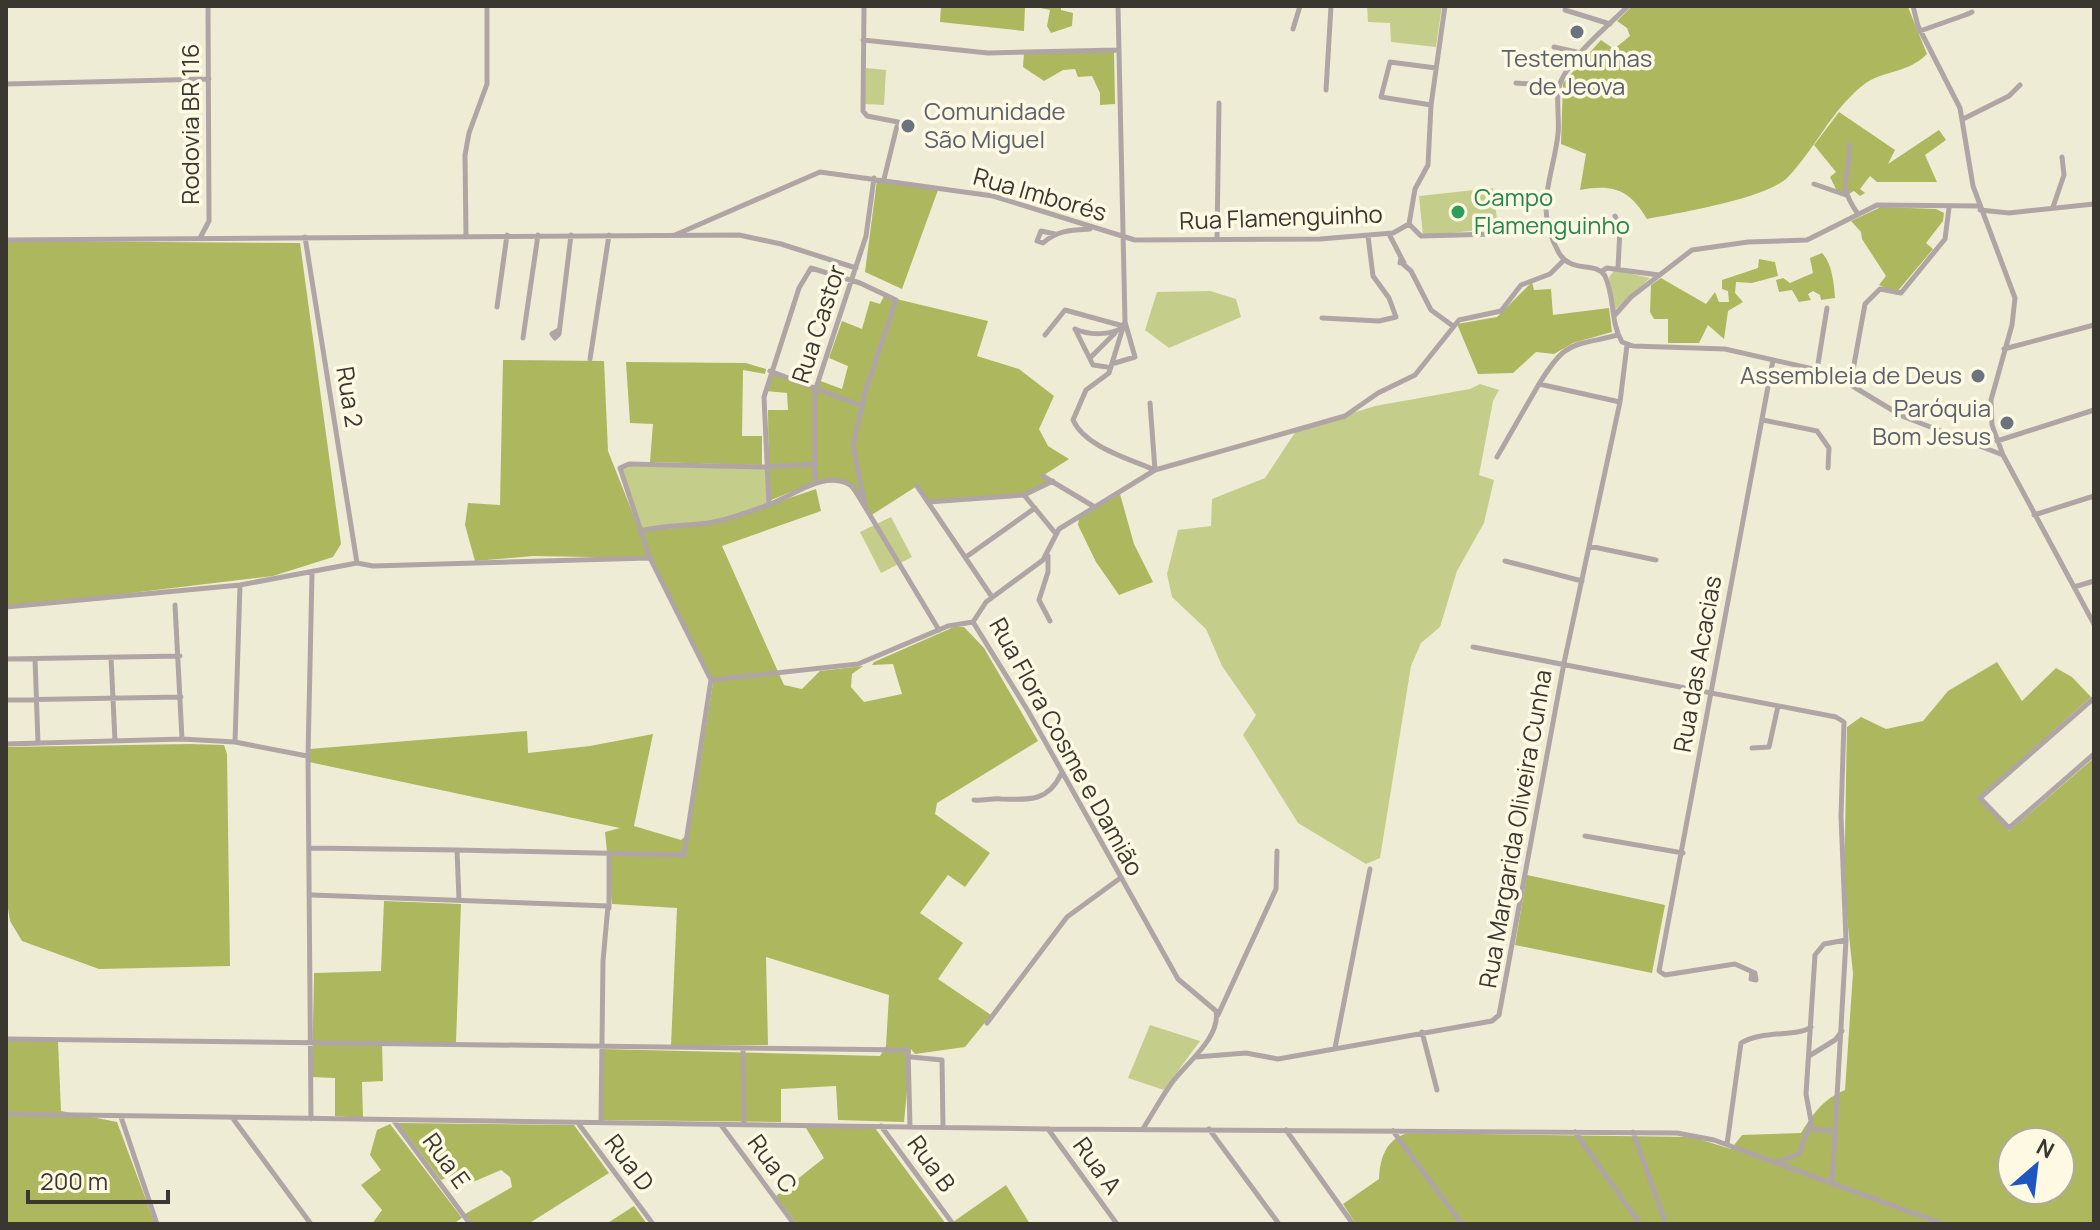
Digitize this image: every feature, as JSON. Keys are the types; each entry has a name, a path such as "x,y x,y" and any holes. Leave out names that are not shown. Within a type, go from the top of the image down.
{"street":[{"name":"Rodovia BR 116","path":"199,239 209,221 208,6"},
{"path":"466,236 465,155 469,133 487,84 487,6"},
{"path":"864,6 864,113 898,122 884,179"},
{"path":"1116,332 1084,333 1075,329 1097,368 1135,357 1124,324 1118,6"},
{"path":"1293,29 1300,6"},
{"path":"1326,90 1331,6"},
{"name":"Rua Flamenguinho","path":"1121,237 1368,236 1389,234 1409,224 1415,189 1428,165 1431,105 1445,6"},
{"path":"1602,272 1564,260 1552,238 1544,194 1556,146 1559,86 1582,53 1628,6"},
{"path":"1913,6 1920,31 1952,88 1963,119 1979,208 2015,298 2012,325 1991,400 1997,441 2094,624"},
{"path":"1565,10 1610,24"},
{"path":"1920,31 1965,15"},
{"path":"863,40 988,53 1118,50"},
{"path":"1554,47 1582,53"},
{"path":"1431,105 1381,97 1390,62 1436,68"},
{"path":"6,84 209,79"},
{"path":"1516,83 1559,86"},
{"path":"1963,119 1992,106 2020,85"},
{"path":"1217,239 1219,103"},
{"path":"1849,145 1844,173 1846,195 1858,214"},
{"path":"2053,207 2066,168 2062,157"},
{"name":"Rua Imborés","path":"675,235 813,173 884,179 993,196 1121,237"},
{"name":"Rua Castor","path":"815,483 816,388 866,236 874,178"},
{"path":"1814,184 1846,195"},
{"path":"1613,316 1692,250 1748,242 1807,240 1858,214 1884,205 1979,208 2009,213 2094,204"},
{"path":"1851,381 1867,299 1877,289 1901,293 1945,239 1949,208"},
{"path":"1615,216 1620,229 1618,268"},
{"path":"1409,224 1421,236 1496,234"},
{"path":"1055,234 1095,229"},
{"path":"1389,234 1431,310 1453,326"},
{"path":"497,307 507,235"},
{"path":"6,240 507,235 748,237 856,268"},
{"path":"523,338 538,235"},
{"path":"559,330 571,235"},
{"path":"590,359 610,235"},
{"path":"1322,318 1379,321 1396,317 1389,298 1373,276 1368,236"},
{"name":"Rua 2","path":"305,237 357,563"},
{"path":"1050,621 1039,603 1048,572 1048,556 1059,529 1155,470 1353,412 1378,393 1415,375 1459,320 1501,311 1521,285 1550,274 1564,260"},
{"path":"769,505 764,397 770,371 807,269 813,268 853,280 896,300 862,406 853,445 865,506"},
{"path":"1602,272 1607,268 1618,268 1659,275"},
{"path":"1602,272 1618,335 1630,346 1711,347 1817,370 1851,381 1902,416 2003,455"},
{"path":"1817,370 1827,308"},
{"path":"1045,335 1065,310 1124,324"},
{"path":"1090,358 1124,324"},
{"path":"1124,324 1109,373 1086,390 1073,415 1074,424 1102,446 1155,470"},
{"path":"2003,350 2094,325"},
{"path":"1497,457 1557,356 1567,347 1618,335"},
{"name":"Rua Margarida Oliveira Cunha","path":"1196,1057 1246,1053 1278,1059 1492,1021 1501,1012 1564,663 1630,346"},
{"name":"Rua das Acacias","path":"1752,972 1735,964 1661,974 1709,693 1773,360"},
{"path":"770,371 862,406"},
{"path":"1539,384 1620,402"},
{"path":"1150,403 1155,470"},
{"path":"1997,441 2094,410"},
{"path":"1763,420 1817,431 1829,448 1828,468"},
{"path":"310,848 684,855 711,680 650,558 619,471 623,465 766,467 814,464"},
{"path":"1043,476 1093,506"},
{"path":"640,531 718,521 769,505 815,483 831,479 845,481 865,506 939,630"},
{"path":"928,502 1024,495 1053,481"},
{"path":"917,486 992,597"},
{"path":"1024,495 1056,534"},
{"path":"2034,515 2094,496"},
{"path":"966,557 1035,508"},
{"path":"1589,546 1656,560"},
{"name":"Rua Flora Cosme e Damião","path":"1048,556 980,607 973,622 1002,665 1119,879 1178,979 1218,1016"},
{"path":"6,607 240,585 357,563 373,566 650,558"},
{"path":"1505,561 1582,581"},
{"path":"311,1119 312,895 308,756 312,573"},
{"path":"2074,587 2094,581"},
{"path":"235,742 240,585"},
{"path":"175,605 182,739"},
{"path":"711,680 858,664 939,630 973,622"},
{"path":"1473,647 1836,717 1844,722 1841,816 1846,940 1832,1184"},
{"path":"6,659 180,656"},
{"path":"111,657 115,741"},
{"path":"35,659 38,743"},
{"path":"6,700 181,697"},
{"path":"2094,698 1980,798 2009,828 2094,754"},
{"path":"1752,748 1769,747 1778,706"},
{"path":"6,744 182,739 235,742 308,756"},
{"path":"974,800 1021,801 1041,797 1052,791 1061,773"},
{"path":"1585,836 1683,853"},
{"path":"457,850 459,900"},
{"path":"1144,1127 1177,1076 1196,1057 1218,1016 1276,889 1277,851"},
{"path":"601,1122 609,854"},
{"path":"1335,1048 1370,869"},
{"path":"987,1023 1067,917 1119,879"},
{"path":"312,895 603,903 609,908"},
{"path":"1776,1163 1797,1157 1809,1129 1806,1094 1815,955 1824,944 1846,940"},
{"path":"1727,1144 1741,1043 1764,1033 1807,1031 1812,1026"},
{"path":"1809,1057 1835,1040 1842,1030"},
{"path":"1422,1032 1437,1090"},
{"path":"6,1039 908,1050 911,1057 910,1126"},
{"path":"743,1048 744,1123"},
{"path":"911,1057 942,1060 943,1127"},
{"path":"6,1114 1048,1129 1144,1127 1688,1133 1727,1144 1943,1224"},
{"path":"121,1117 157,1224"},
{"path":"233,1119 311,1224"},
{"name":"Rua E","path":"394,1120 470,1224"},
{"name":"Rua D","path":"577,1122 653,1224"},
{"name":"Rua C","path":"721,1124 794,1224"},
{"name":"Rua B","path":"880,1125 953,1224"},
{"path":"1209,1128 1279,1224"},
{"name":"Rua A","path":"1048,1129 1117,1224"},
{"path":"1809,1129 1836,1131"},
{"path":"1285,1130 1353,1224"},
{"path":"1392,1130 1462,1224"},
{"path":"1575,1132 1640,1224"},
{"path":"1633,1132 1666,1224"}],"green space":[{"path":"941,6 1025,6 1024,31 940,22"},
{"path":"1031,6 1061,6 1061,10 1073,13 1072,26 1051,33 1047,26 1050,10"},
{"path":"1367,6 1442,6 1436,47 1391,42 1390,23 1368,22"},
{"path":"1632,6 1908,7 1927,54 1911,65 1862,86 1841,107 1798,166 1777,185 1721,204 1647,219 1634,201 1619,191 1602,188 1580,190 1586,154 1561,144 1563,83 1601,40 1614,49 1630,36 1627,28 1617,21"},
{"path":"1114,52 1115,104 1100,105 1100,93 1092,76 1078,77 1075,69 1063,70 1044,81 1023,67 1024,53"},
{"path":"866,68 886,70 884,105 864,104"},
{"path":"1839,112 1895,150 1888,164 1939,130 1946,140 1925,155 1937,182 1877,182 1870,176 1860,189 1865,193 1860,196 1854,191 1847,195 1837,191 1830,177 1836,172 1814,145"},
{"path":"877,180 938,190 902,289 865,272"},
{"name":"Campo Flamenguinho","path":"1493,188 1498,228 1423,236 1419,196"},
{"path":"1881,207 1936,209 1944,213 1943,221 1926,243 1933,249 1896,293 1879,285 1886,276 1862,239 1861,232 1851,221"},
{"path":"6,241 300,243 341,544 333,557 273,576 6,608"},
{"path":"1822,253 1830,268 1835,298 1821,300 1820,295 1813,291 1808,294 1811,300 1799,302 1792,290 1779,292 1776,280 1783,278 1790,283 1813,273 1810,258"},
{"path":"1759,259 1775,262 1778,276 1752,283 1736,282 1735,293 1743,302 1728,311 1724,339 1708,325 1699,343 1668,343 1668,319 1654,319 1650,312 1651,285 1661,278 1706,304 1715,292 1719,302 1729,302 1728,291 1722,289 1722,280 1758,268"},
{"path":"1615,270 1650,278 1615,310 1609,277"},
{"path":"1532,282 1534,290 1551,289 1553,315 1609,308 1612,332 1573,343 1554,354 1536,352 1513,373 1478,374 1457,324 1497,317"},
{"path":"1210,291 1236,299 1241,317 1169,348 1145,330 1157,292"},
{"path":"884,296 988,321 977,356 1019,369 1054,396 1039,429 1048,446 1069,459 1044,475 1053,481 1023,496 928,502 917,486 870,516 845,481 809,484 769,501 768,410 788,410 787,393 766,391 770,371 815,388 818,380 842,389 848,366 829,358 842,321 862,329 870,301 880,304"},
{"path":"503,360 604,361 608,451 643,539 644,531 713,524 816,489 821,511 722,546 784,685 802,689 820,671 863,666 852,674 851,687 864,702 902,694 893,664 872,665 874,662 954,627 964,627 984,648 1038,741 937,803 935,814 990,853 965,887 948,875 920,913 963,943 938,979 991,1015 965,1047 915,1054 911,1049 904,1122 838,1120 836,1086 781,1089 781,1122 603,1120 602,1049 880,1056 886,1046 889,995 766,957 768,1045 671,1046 677,908 612,904 605,832 620,828 309,762 310,749 527,731 528,753 653,734 634,826 681,840 689,833 713,683 650,558 533,556 475,561 465,525 468,503 500,505"},
{"path":"626,362 746,363 766,369 765,374 743,370 742,436 762,436 762,465 650,462 653,424 630,423"},
{"path":"1480,384 1499,390 1493,401 1479,475 1494,480 1484,523 1457,571 1440,627 1421,643 1411,666 1380,858 1366,864 1298,823 1243,735 1256,715 1222,666 1206,629 1172,597 1167,574 1178,530 1211,526 1212,499 1265,478 1296,431 1375,406 1470,389"},
{"path":"621,466 766,467 769,505 730,518 640,531"},
{"path":"1120,494 1134,544 1153,582 1119,595 1096,562 1078,525 1079,519"},
{"path":"891,517 912,557 881,573 860,532"},
{"path":"1997,662 2022,701 2056,668 2072,677 2091,697 1978,798 2009,831 2094,758 2094,1224 1356,1224 1343,1204 1379,1179 1386,1150 1395,1139 1409,1133 1692,1137 1731,1149 1742,1135 1801,1133 1819,1108 1845,1090 1853,973 1844,889 1847,727 1861,717 1886,729 1923,721 1948,691"},
{"path":"224,745 227,754 230,966 99,969 22,941 10,921 6,896 6,747"},
{"path":"1527,875 1665,905 1652,973 1515,945"},
{"path":"384,901 461,904 456,1042 382,1042 383,1081 362,1082 363,1118 335,1116 335,1078 312,1077 314,973 381,971"},
{"path":"1150,1025 1200,1041 1164,1090 1128,1078"},
{"path":"6,1040 58,1041 61,1111 117,1122 155,1224 6,1224"},
{"path":"398,1123 574,1125 609,1173 528,1224 473,1224 465,1214 512,1187 510,1177 501,1170 473,1182 457,1173 441,1180"},
{"path":"390,1124 462,1218 453,1224 372,1224 382,1210 361,1185 381,1170 370,1155 377,1130"},
{"path":"806,1128 875,1128 946,1224 797,1224 776,1196 824,1158"},
{"path":"1006,1185 1030,1224 953,1222"},
{"path":"634,1206 647,1224 606,1224"}],"place":[{"name":"Testemunhas de Jeova","path":"1577,32"},
{"name":"Comunidade São Miguel","path":"908,126"},
{"name":"Campo Flamenguinho","path":"1458,212"},
{"name":"Assembleia de Deus","path":"1978,376"},
{"name":"Paróquia Bom Jesus","path":"2007,423"}]}
